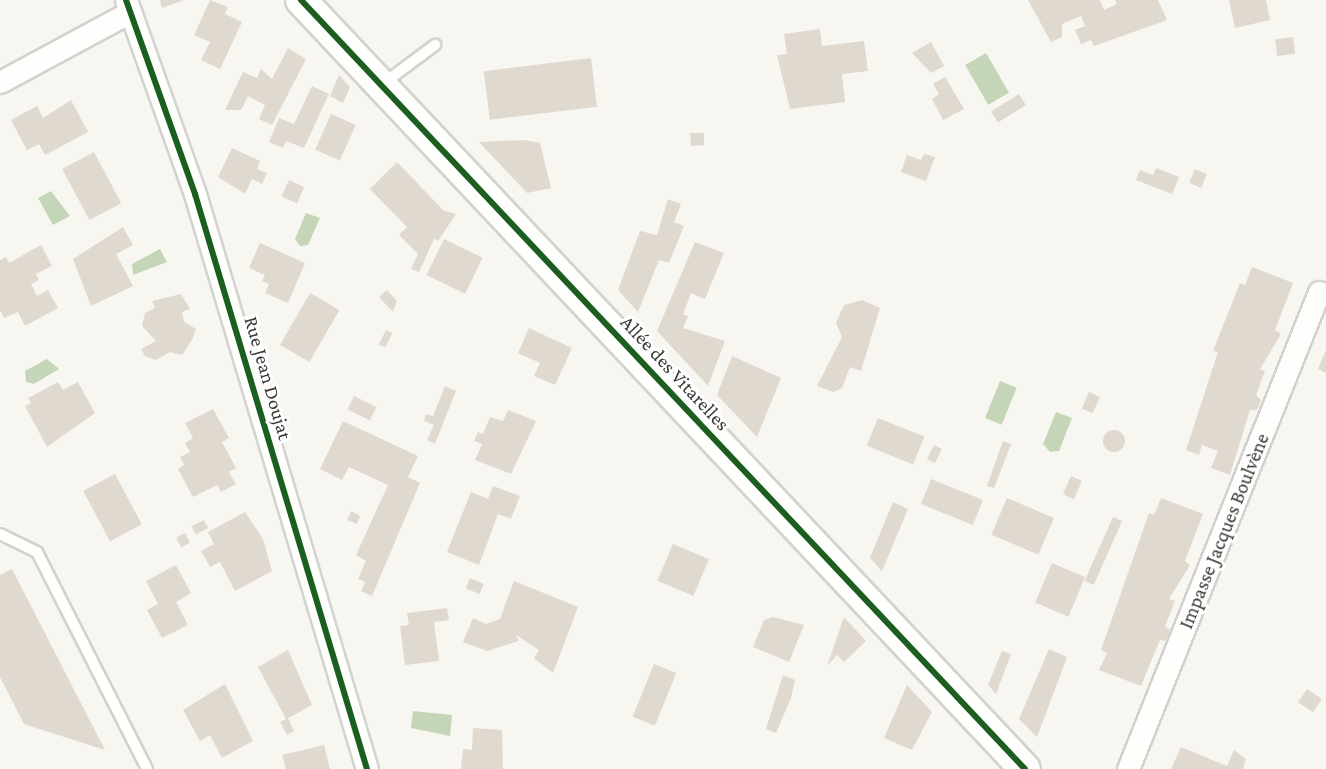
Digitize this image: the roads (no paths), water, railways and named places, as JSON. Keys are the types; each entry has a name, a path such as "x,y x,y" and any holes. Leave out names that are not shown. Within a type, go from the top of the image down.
{"main road":[{"name":"Allée des Vitarelles","path":"301,0 1025,769"}],"street":[{"path":"0,82 128,6"},
{"name":"Rue Jean Doujat","path":"128,6 199,204 367,769"},
{"name":"Impasse Jacques Boulvène","path":"1128,769 1319,292"}],"lane":[{"path":"381,85 435,45"},
{"path":"0,534 37,552 147,769"}]}
